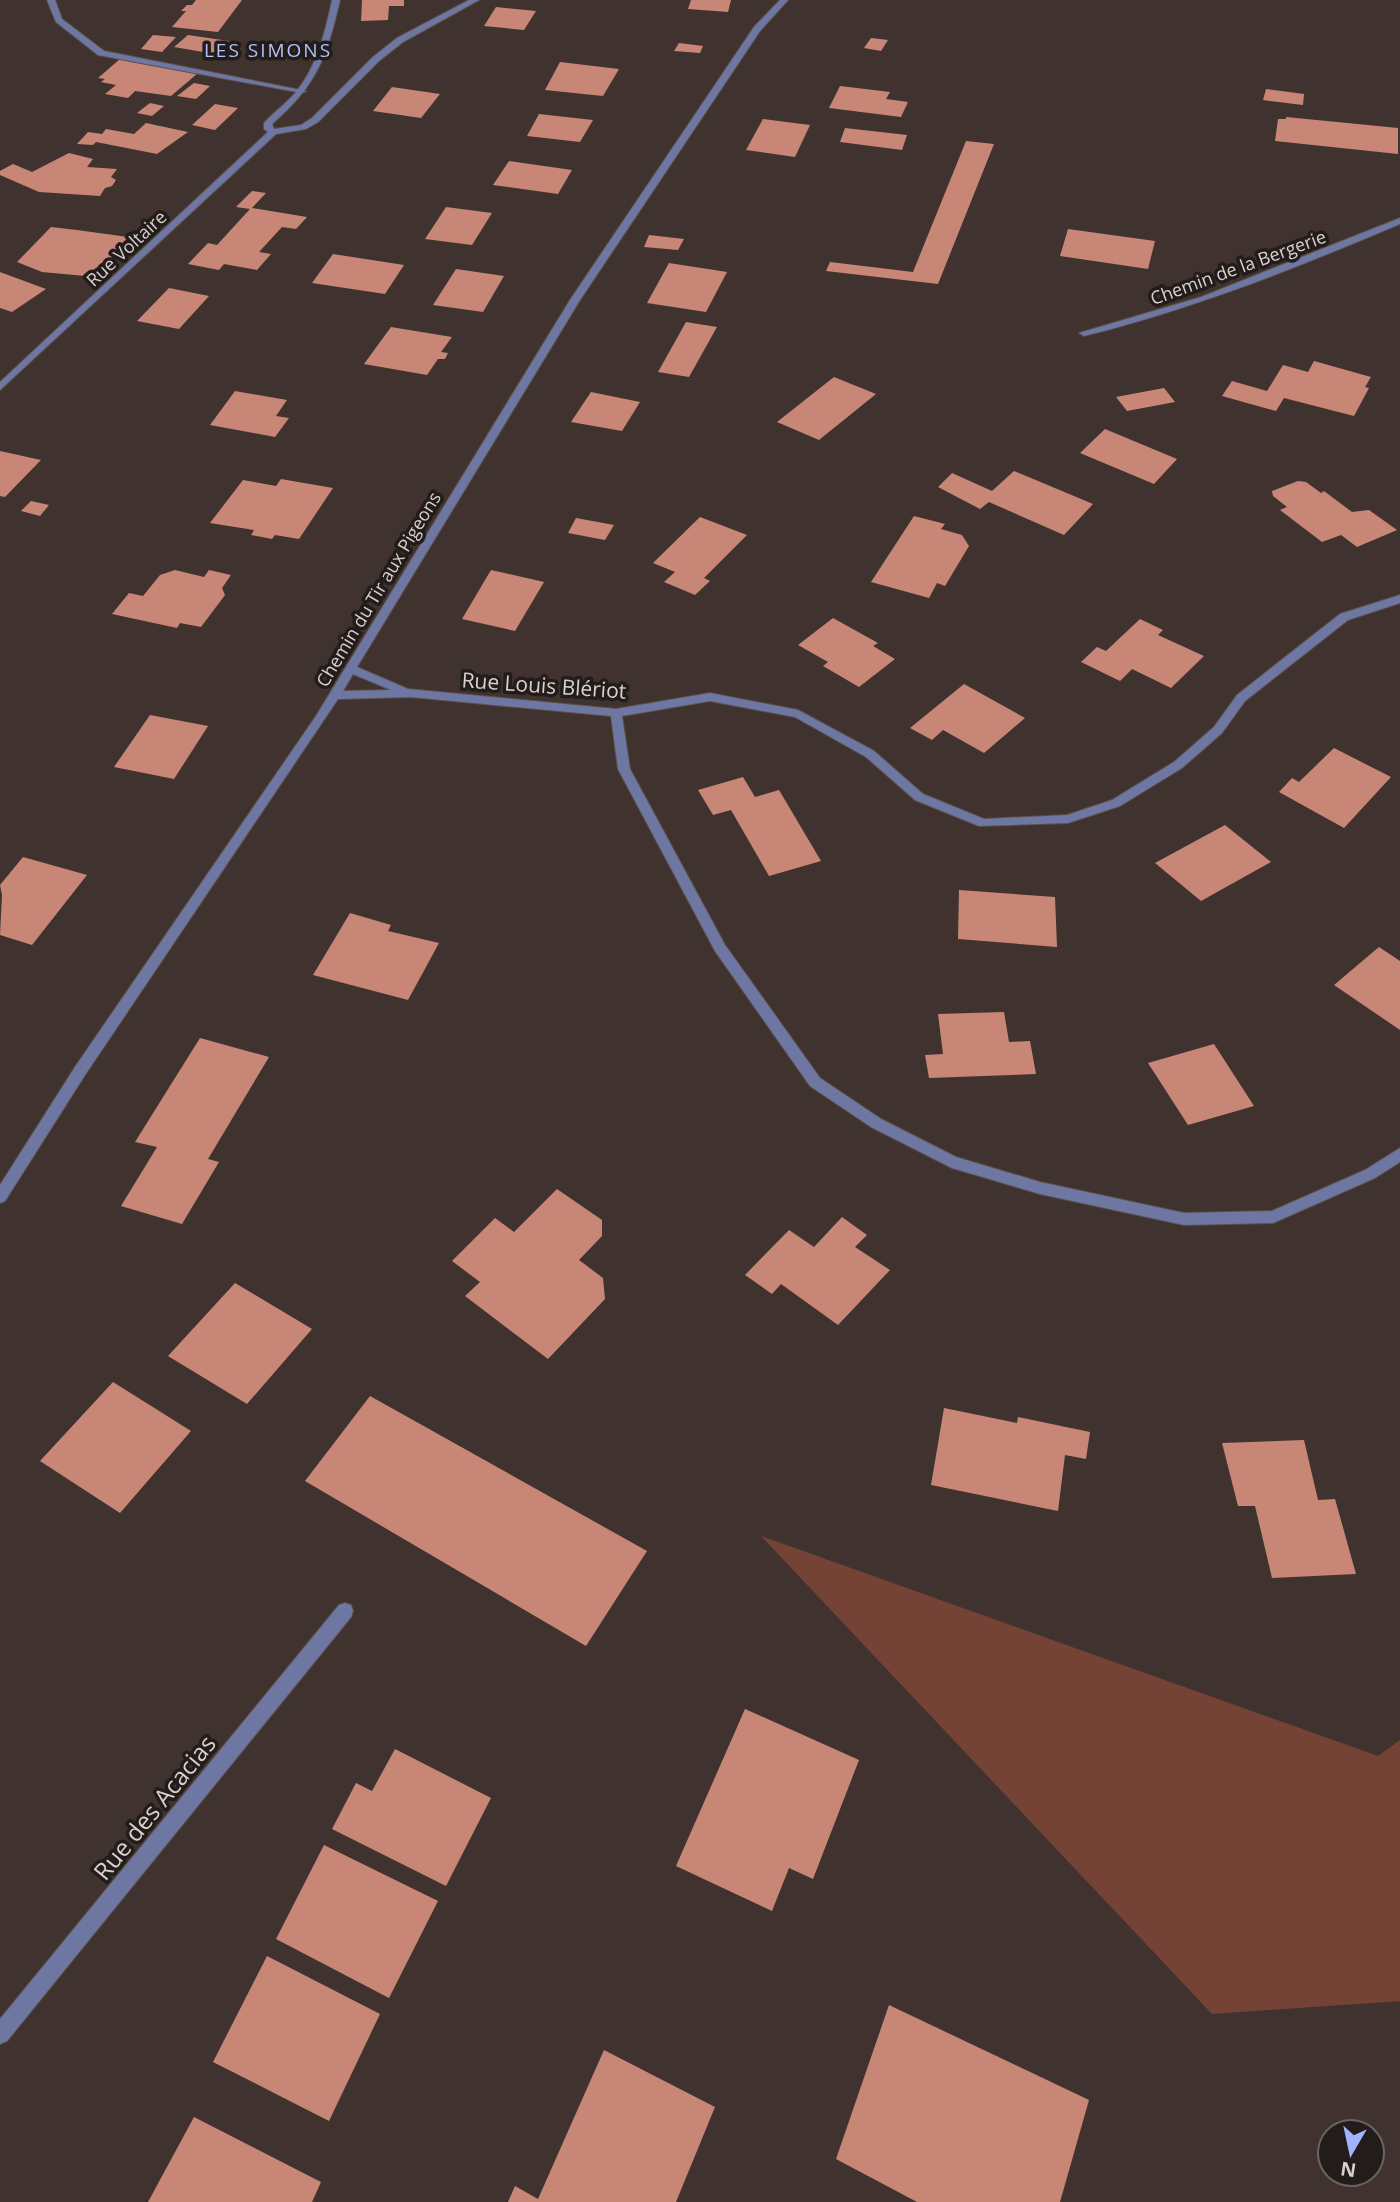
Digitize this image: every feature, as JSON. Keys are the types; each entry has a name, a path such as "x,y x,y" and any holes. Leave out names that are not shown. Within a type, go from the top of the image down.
{"street":[{"path":"51,0 59,20 102,53 302,91"},
{"path":"336,0 322,58 302,91 268,123 268,129 273,132 289,132 315,120 376,59 400,40 475,0"},
{"name":"Chemin du Tir aux Pigeons","path":"0,1197 80,1071 351,669 439,520 610,246 757,29 784,0"},
{"name":"Rue Voltaire","path":"0,387 273,132"},
{"name":"Chemin de la Bergerie","path":"1084,333 1137,322 1315,256 1400,221"},
{"name":"Rue Louis Blériot","path":"334,695 411,694 616,713 710,697 798,714 870,754 919,797 983,823 1068,819 1116,803 1178,765 1218,730 1241,698 1344,617 1400,599"},
{"path":"351,669 411,694"},
{"path":"616,713 624,769 720,947 815,1082 876,1123 952,1161 1040,1188 1184,1219 1273,1217 1370,1174 1400,1154"},
{"name":"Rue des Acacias","path":"0,2034 345,1611"}],"shaded area":[{"path":"761,1536 1378,1756 1400,1740 1400,2001 1212,2014"}],"building":[{"path":"196,0 242,0 218,32 172,27 186,11 181,11"},
{"path":"362,0 404,0 404,6 389,6 388,20 361,21"},
{"path":"691,0 731,0 728,12 688,9"},
{"path":"496,7 536,11 524,30 484,26"},
{"path":"153,35 176,37 162,52 141,49"},
{"path":"188,35 229,41 215,54 174,47"},
{"path":"871,38 888,40 881,51 864,48"},
{"path":"679,43 703,46 700,53 674,51"},
{"path":"120,59 198,73 171,96 135,91 128,98 105,94 116,85 101,82 105,79 98,78"},
{"path":"560,62 619,69 603,96 545,90"},
{"path":"194,83 210,86 196,99 177,96"},
{"path":"840,86 890,92 886,99 908,102 901,117 829,108"},
{"path":"392,87 440,94 421,118 373,111"},
{"path":"1266,89 1304,94 1303,105 1263,100"},
{"path":"150,103 164,106 152,116 137,113"},
{"path":"215,104 238,108 215,130 192,125"},
{"path":"539,114 593,120 580,142 527,136"},
{"path":"1286,117 1398,128 1398,154 1275,141 1278,119"},
{"path":"763,119 810,125 795,157 746,150"},
{"path":"146,123 188,132 157,154 96,142 93,145 77,144 88,132 102,134 106,129 134,134"},
{"path":"845,128 907,135 902,150 840,142"},
{"path":"966,141 994,144 938,284 826,271 830,262 913,272"},
{"path":"69,153 93,159 87,167 117,169 111,177 116,180 112,186 105,188 100,196 39,192 0,175 0,171 13,164 32,172"},
{"path":"509,161 572,170 558,194 493,185"},
{"path":"252,191 266,193 252,208 307,217 296,229 282,227 259,252 271,254 257,270 224,264 219,270 188,264 208,243 217,245 250,209 236,207"},
{"path":"446,207 492,213 472,245 425,239"},
{"path":"51,227 128,237 96,277 42,272 17,262"},
{"path":"1068,229 1155,241 1148,269 1060,256"},
{"path":"649,235 684,239 678,250 644,247"},
{"path":"333,254 404,265 385,294 312,283"},
{"path":"669,263 727,272 706,312 647,303"},
{"path":"456,269 504,276 483,312 433,305"},
{"path":"0,272 46,289 12,312 0,308"},
{"path":"169,288 209,296 179,329 137,321"},
{"path":"686,322 717,327 689,377 658,372"},
{"path":"391,327 452,337 441,352 448,353 445,359 438,359 427,375 364,364"},
{"path":"1314,361 1371,377 1365,387 1369,388 1354,416 1284,398 1276,411 1222,396 1232,381 1267,391 1283,365 1308,372"},
{"path":"834,377 876,394 819,440 777,422"},
{"path":"1164,388 1175,402 1127,411 1116,397"},
{"path":"235,391 287,400 276,416 289,418 275,437 210,425"},
{"path":"591,392 640,402 622,431 571,422"},
{"path":"1105,429 1177,459 1154,484 1080,453"},
{"path":"0,451 41,460 5,497 0,496"},
{"path":"1014,471 1093,504 1064,535 989,502 980,509 938,487 952,473 992,491"},
{"path":"281,479 333,488 299,539 275,535 272,539 251,535 254,530 210,523 243,480 276,486"},
{"path":"1298,481 1306,482 1321,493 1324,491 1352,512 1369,510 1397,530 1357,547 1341,535 1322,542 1280,510 1287,507 1273,496 1272,491"},
{"path":"31,501 49,505 40,516 21,511"},
{"path":"914,516 945,524 941,529 962,535 969,546 945,586 937,583 929,598 871,582"},
{"path":"700,517 747,535 704,578 710,581 695,595 664,582 675,572 653,563"},
{"path":"576,518 614,525 605,540 568,533"},
{"path":"175,570 204,577 209,570 231,575 222,588 225,595 201,627 180,623 177,628 112,614 129,593 143,596 160,575"},
{"path":"491,570 544,582 515,631 462,619"},
{"path":"833,618 878,643 873,646 895,659 859,687 823,666 828,662 798,645"},
{"path":"1140,619 1163,630 1158,635 1204,656 1171,688 1132,669 1120,681 1081,662 1097,647 1106,651"},
{"path":"964,684 1025,718 984,753 943,730 932,740 910,728"},
{"path":"150,715 208,726 174,779 114,767"},
{"path":"1334,748 1391,777 1344,828 1279,792 1292,778 1299,782"},
{"path":"743,777 755,797 779,790 821,861 769,876 731,810 713,815 698,790"},
{"path":"1225,825 1271,862 1201,901 1155,863"},
{"path":"23,857 87,875 32,945 0,935 0,885"},
{"path":"959,890 1055,897 1057,947 958,939"},
{"path":"350,913 391,925 388,931 439,943 408,1000 313,975"},
{"path":"1379,947 1400,961 1400,1030 1334,985"},
{"path":"1004,1012 1009,1042 1030,1041 1036,1074 929,1078 925,1055 943,1054 938,1014"},
{"path":"200,1038 269,1057 208,1159 219,1162 182,1224 121,1206 157,1147 135,1142"},
{"path":"1214,1044 1254,1106 1188,1125 1148,1063"},
{"path":"557,1189 602,1220 602,1236 579,1260 603,1278 605,1299 548,1359 465,1296 480,1282 452,1261 495,1218 514,1232"},
{"path":"842,1217 867,1235 855,1247 890,1270 838,1325 781,1284 772,1294 745,1275 789,1230 814,1247"},
{"path":"235,1283 312,1329 247,1404 168,1356"},
{"path":"113,1382 191,1431 120,1513 40,1461"},
{"path":"370,1396 647,1551 586,1646 305,1481"},
{"path":"944,1408 1017,1423 1018,1417 1090,1432 1086,1459 1065,1455 1058,1511 931,1485"},
{"path":"1304,1440 1318,1500 1335,1499 1356,1574 1272,1578 1255,1506 1238,1506 1222,1443"},
{"path":"745,1709 859,1760 813,1879 789,1868 772,1911 676,1866"},
{"path":"395,1749 491,1798 446,1886 332,1829 356,1783 372,1791"},
{"path":"324,1845 438,1901 389,1998 276,1939"},
{"path":"267,1956 380,2014 329,2121 213,2062"},
{"path":"889,2005 1089,2100 1060,2202 917,2202 836,2159"},
{"path":"604,2050 715,2107 676,2202 508,2202 515,2186 538,2199"},
{"path":"194,2117 321,2182 312,2202 148,2202"}],"district":[{"name":"LES SIMONS","path":"268,50"}]}
